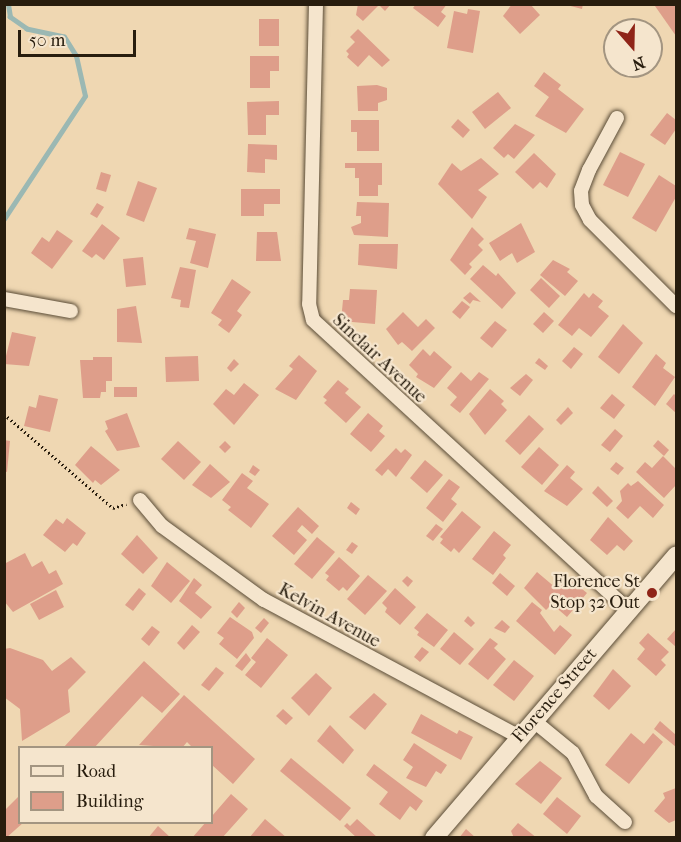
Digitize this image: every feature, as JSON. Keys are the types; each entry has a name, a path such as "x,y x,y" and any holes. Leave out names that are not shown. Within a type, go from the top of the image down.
{"street":[{"name":"Sinclair Avenue","path":"316,4 309,303 313,320 629,611"},
{"path":"617,118 589,170 581,191 582,205 590,220 676,306"},
{"path":"4,299 71,311"},
{"name":"Kelvin Avenue","path":"140,500 162,526 264,600 519,737"},
{"name":"Florence Street","path":"434,837 676,556"},
{"path":"534,721 573,753 596,796 625,822"}],"path":[{"path":"4,414 113,508 140,500"}],"building":[{"path":"358,4 391,4 385,11 379,5 363,21 356,15"},
{"path":"416,4 447,4 441,12 446,16 438,27 413,8"},
{"path":"512,4 530,4 540,15 520,34 503,16"},
{"path":"563,4 583,4 582,9"},
{"path":"676,5 676,36 655,6"},
{"path":"468,9 480,11 473,53 447,48 454,11 467,14"},
{"path":"259,19 279,19 279,46 259,46"},
{"path":"358,29 390,60 382,67 369,55 358,67 347,57 349,54 346,51 355,42 350,37"},
{"path":"250,56 279,56 279,71 270,71 270,88 250,88"},
{"path":"544,72 561,85 558,89 584,109 566,133 535,116 549,97 534,86"},
{"path":"377,85 387,88 387,100 378,103 378,111 358,111 357,86"},
{"path":"498,92 511,108 485,129 472,112"},
{"path":"279,101 279,115 266,115 266,135 248,135 247,102"},
{"path":"667,113 676,120 676,129 665,145 650,135"},
{"path":"458,119 470,130 463,138 451,127"},
{"path":"351,120 379,120 379,151 357,151 357,132 351,132"},
{"path":"515,124 535,135 514,159 508,154 504,158 493,148"},
{"path":"248,144 277,145 277,160 265,159 265,173 247,172"},
{"path":"620,152 645,164 628,197 603,185"},
{"path":"534,153 556,174 547,188 540,182 533,189 515,172"},
{"path":"481,158 499,174 478,190 487,197 472,219 438,184 452,163 461,171"},
{"path":"345,163 382,163 382,185 378,185 378,196 359,196 359,178 355,178 355,168 345,168"},
{"path":"101,172 111,175 106,192 96,189"},
{"path":"659,175 676,186 676,197 656,232 632,218"},
{"path":"138,181 157,188 144,222 126,215"},
{"path":"241,189 280,189 280,204 264,204 264,216 241,216"},
{"path":"357,202 389,203 388,237 354,235 351,227 361,223 361,216 356,216"},
{"path":"97,203 104,207 97,218 90,214"},
{"path":"521,223 535,252 517,263 512,253 500,261 489,243"},
{"path":"102,224 120,238 104,260 96,254 92,258 82,251"},
{"path":"472,227 484,239 478,245 483,250 469,264 472,267 465,275 450,260"},
{"path":"189,228 216,234 208,268 190,263 196,241 186,239"},
{"path":"57,230 73,241 52,269 31,253 42,237 49,242"},
{"path":"257,232 277,232 281,261 256,261"},
{"path":"359,244 398,244 397,269 358,265"},
{"path":"143,257 146,285 126,287 123,259"},
{"path":"553,260 570,269 567,272 578,281 565,296 540,275"},
{"path":"483,265 496,276 498,273 516,293 502,309 470,279"},
{"path":"180,267 196,270 189,308 180,307 181,300 171,298"},
{"path":"541,278 560,296 549,308 530,290"},
{"path":"232,279 251,292 237,311 242,315 229,333 218,325 222,320 211,313"},
{"path":"350,289 377,290 375,324 341,321 343,300 349,300"},
{"path":"470,292 481,302 473,300 470,304 463,298"},
{"path":"584,293 589,298 593,293 603,301 598,307 609,316 591,337 579,328 572,336 558,325"},
{"path":"462,301 470,307 460,319 452,312"},
{"path":"136,306 142,343 117,342 117,309"},
{"path":"403,312 418,327 426,319 435,328 412,351 402,342 398,345 386,329"},
{"path":"544,312 554,321 543,333 533,324"},
{"path":"495,321 507,330 492,348 480,338"},
{"path":"623,324 643,343 619,374 598,357"},
{"path":"12,332 36,337 29,366 4,364"},
{"path":"574,347 583,354 571,369 562,361"},
{"path":"423,349 430,356 434,351 452,367 434,388 416,377 418,374 409,365"},
{"path":"656,354 666,363 663,368 675,377 655,406 632,387"},
{"path":"299,355 317,371 296,400 275,389 293,369 289,366"},
{"path":"198,356 199,381 166,382 165,357"},
{"path":"93,357 112,357 112,381 106,381 106,392 101,392 100,398 83,398 80,360 93,360"},
{"path":"539,358 548,366 545,370 535,363"},
{"path":"234,359 239,364 231,372 227,368"},
{"path":"461,372 471,381 479,372 489,379 460,413 450,405 457,397 447,388"},
{"path":"526,374 533,380 520,396 510,388"},
{"path":"338,380 349,389 345,393 361,407 346,423 324,403 327,400 323,397"},
{"path":"244,383 259,395 234,425 213,404 226,389 234,395"},
{"path":"114,387 137,387 137,397 114,397"},
{"path":"490,389 504,401 501,404 507,410 485,435 469,414"},
{"path":"612,394 625,405 614,419 600,408"},
{"path":"674,394 676,396 676,413 666,404"},
{"path":"39,395 58,399 50,432 24,426 29,406 36,408"},
{"path":"568,407 573,413 561,425 556,420"},
{"path":"127,413 140,447 117,451 105,431 108,429 105,421"},
{"path":"368,413 383,426 379,431 385,436 371,452 350,434"},
{"path":"529,415 544,429 520,455 505,441"},
{"path":"615,429 623,436 610,452 601,445"},
{"path":"4,440 10,441 7,472 4,471"},
{"path":"658,440 669,450 664,456 653,446"},
{"path":"178,441 201,462 184,480 161,459"},
{"path":"225,441 231,447 225,453 219,447"},
{"path":"91,446 120,470 101,485 95,480 93,483 75,465"},
{"path":"539,447 559,465 542,485 521,467"},
{"path":"396,448 401,453 405,449 412,455 396,477 388,469 382,476 375,470"},
{"path":"663,456 676,469 676,485 664,498 636,472 645,462 652,468"},
{"path":"425,460 443,475 427,493 410,478"},
{"path":"616,462 624,468 618,475 610,469"},
{"path":"210,464 230,482 211,498 192,485"},
{"path":"253,465 260,470 255,476 249,472"},
{"path":"567,465 575,472 570,478 583,489 567,506 544,491"},
{"path":"242,473 253,481 247,488 269,504 251,528 228,510 231,507 222,500"},
{"path":"449,479 460,487 451,499 457,504 443,522 426,508"},
{"path":"638,481 664,505 653,518 640,506 628,519 616,508 622,501 620,491 628,483 631,486"},
{"path":"598,486 613,501 607,507 592,493"},
{"path":"351,502 360,509 356,515 347,508"},
{"path":"298,507 319,526 312,534 302,525 297,531 307,540 294,555 272,536"},
{"path":"462,511 481,527 459,553 454,548 451,552 440,543 443,539 440,537"},
{"path":"608,517 633,541 624,551 617,545 607,555 590,540"},
{"path":"67,518 86,533 77,546 73,543 65,552 43,535 56,519 63,524"},
{"path":"436,524 443,529 433,541 426,536"},
{"path":"494,531 511,545 503,555 506,558 493,575 472,559"},
{"path":"137,535 158,558 143,574 121,554"},
{"path":"317,537 335,552 312,579 294,564"},
{"path":"352,542 358,546 352,554 346,550"},
{"path":"25,553 32,567 42,561 49,574 56,570 63,584 13,612 4,601 4,564"},
{"path":"339,557 360,576 347,591 343,587 339,591 326,580 329,576 325,573"},
{"path":"167,562 190,581 171,603 151,586"},
{"path":"537,572 556,588 566,576 587,593 567,617 552,604 546,610 524,588"},
{"path":"500,573 515,586 507,596 492,583"},
{"path":"368,575 387,591 365,615 347,599"},
{"path":"407,576 413,581 408,587 402,581"},
{"path":"194,578 202,585 195,593 212,607 201,619 179,601"},
{"path":"139,588 146,594 133,611 125,605"},
{"path":"395,588 416,607 400,625 385,612 387,608 382,603"},
{"path":"56,590 64,607 39,620 30,604"},
{"path":"239,602 245,608 237,618 231,612"},
{"path":"532,602 542,610 540,613 554,632 560,625 572,635 555,655 516,621"},
{"path":"427,613 448,630 434,647 417,635 419,632 414,628"},
{"path":"468,616 475,623 471,627 464,621"},
{"path":"230,617 252,632 254,638 237,659 219,644 224,638 217,633"},
{"path":"264,618 269,623 261,633 255,628"},
{"path":"502,620 510,627 505,633 494,628"},
{"path":"192,625 200,632 184,650 177,643"},
{"path":"152,626 160,632 149,646 141,639"},
{"path":"676,629 676,647 667,639"},
{"path":"454,632 474,649 460,665 440,649"},
{"path":"648,633 669,652 661,660 666,665 656,676 637,659 645,649 639,643"},
{"path":"267,638 288,655 261,688 245,675 256,662 251,658"},
{"path":"490,638 498,644 494,648 506,659 488,680 468,664"},
{"path":"422,647 429,652 420,662 414,657"},
{"path":"10,648 43,660 52,671 71,657 86,672 68,690 70,712 22,741 20,709 4,697 4,649"},
{"path":"246,653 251,660 242,671 235,666"},
{"path":"514,660 534,676 514,701 493,685"},
{"path":"144,661 180,694 162,713 142,696 96,746 65,746"},
{"path":"216,667 224,673 209,691 201,685"},
{"path":"613,669 631,686 609,710 593,696"},
{"path":"316,673 332,688 309,716 291,698"},
{"path":"374,693 387,704 365,730 349,717"},
{"path":"184,695 255,759 233,784 213,766 213,746 191,746 187,742 184,746 139,745"},
{"path":"283,709 293,718 286,725 276,716"},
{"path":"421,714 457,734 459,730 473,737 461,760 411,733"},
{"path":"660,721 676,735 676,747 654,729"},
{"path":"330,725 354,750 343,764 317,741"},
{"path":"631,733 644,744 653,733 663,742 629,784 605,765"},
{"path":"414,743 447,765 441,774 436,771 426,787 406,778 413,767 403,760"},
{"path":"291,758 351,808 340,821 280,771"},
{"path":"540,761 562,778 541,804 515,784"},
{"path":"374,764 423,801 416,811 410,806 400,820 379,804 388,792 366,775"},
{"path":"676,788 676,820 669,823 654,811 665,798 663,793"},
{"path":"231,794 248,809 222,838 192,838 204,824 213,824 213,815"},
{"path":"18,797 18,824 22,824 6,838 4,811"},
{"path":"557,797 581,816 567,834 543,814"},
{"path":"265,819 287,838 249,838"},
{"path":"357,819 378,838 357,838 344,826 347,823 350,826"},
{"path":"518,823 537,838 514,838 511,831"},
{"path":"158,826 171,838 148,838"},
{"path":"466,829 476,838 459,838"}],"waterway":[{"path":"4,219 85,96 76,56 64,37 27,29 10,17 8,4"}],"place":[{"name":"Florence St Stop 32 Out","path":"652,593"}]}
